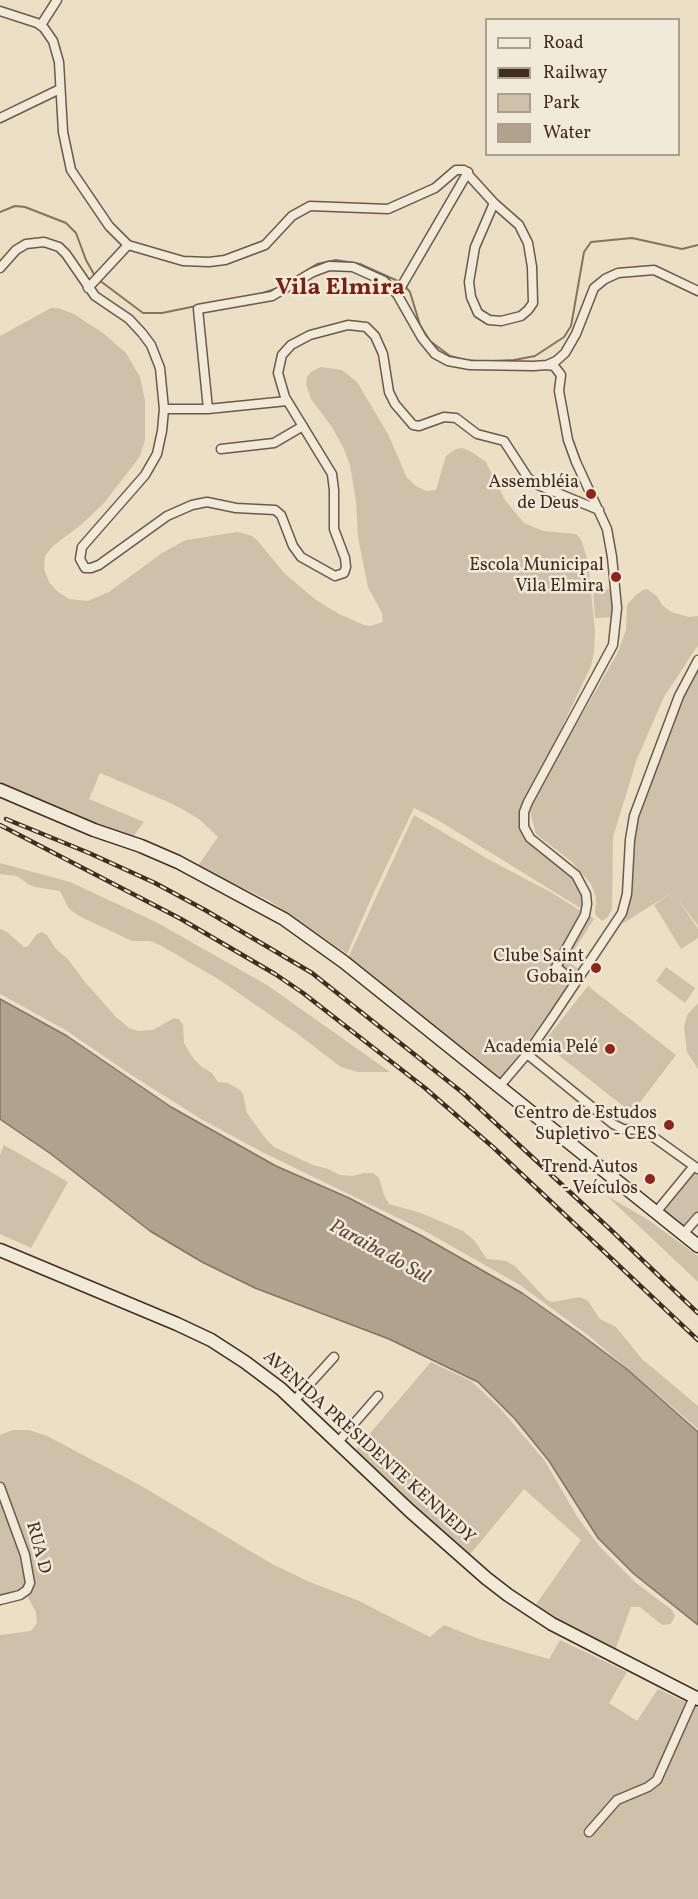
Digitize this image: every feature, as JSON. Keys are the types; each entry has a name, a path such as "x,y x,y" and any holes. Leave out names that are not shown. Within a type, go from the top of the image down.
{"main road":[{"path":"0,790 94,831 141,846 178,862 284,919 344,962 698,1246"},
{"name":"AVENIDA PRESIDENTE KENNEDY","path":"0,1250 211,1340 245,1362 294,1401 410,1511 508,1595 552,1624 696,1698"}],"street":[{"path":"41,25 57,0"},
{"path":"0,11 41,25 52,41 57,52 65,148 71,170 115,234 128,245 183,261 218,262 262,247 292,216 310,206 388,209 435,188 456,170 464,170 494,203 513,219 526,236 531,255 534,293 531,306 517,317 501,321 485,319 478,313 471,297 469,282 475,247 494,203"},
{"path":"0,118 60,89"},
{"path":"397,294 468,172"},
{"path":"0,268 21,246 38,241 54,244 62,250 98,299 132,322 147,339 160,368 164,410 161,440 153,464 82,548 80,557 84,567 91,568 99,564 167,516 192,505 207,502 236,508 275,510 281,515 292,546 301,557 335,576 342,574"},
{"path":"88,288 128,245"},
{"path":"208,409 198,309 272,296 313,272 335,265 353,267 384,281 397,294 425,342 439,356 470,365 553,366 562,378"},
{"path":"547,365 556,361 564,353 576,334 592,291 609,277 625,272 654,270 698,291"},
{"path":"342,574 346,564 335,533 333,477 287,402 281,388 279,373 280,359 287,348 304,337 322,331 348,326 366,327 375,336 382,348 386,383 390,395 411,423 417,426 444,417 456,418 477,434 504,441 528,478 538,485 599,510"},
{"path":"564,353 560,391 568,440 607,528 617,608 613,645 528,802 524,817 524,827 531,838 576,875 586,894 585,915 558,969 575,983"},
{"path":"164,410 208,409 287,402"},
{"path":"221,449 274,443 303,426"},
{"path":"342,574 350,582"},
{"path":"500,1087 527,1054 622,914 627,894 630,840 634,816 679,696 698,660"},
{"path":"527,1054 613,1124 623,1129 639,1130 650,1135 696,1168 657,1211"},
{"path":"684,1233 698,1217"},
{"path":"294,1401 334,1357"},
{"path":"338,1442 378,1396"},
{"name":"RUA D","path":"0,1486 25,1556 30,1583 27,1590 20,1595 0,1600"},
{"path":"589,1832 617,1800 648,1787 657,1780 696,1698"}],"green space":[{"path":"51,308 74,314 103,333 126,353 140,377 145,400 145,440 140,456 104,503 82,524 53,546 45,556 44,569 49,582 69,599 88,601 109,592 162,553 186,540 238,532 257,540 285,574 316,600 364,625 370,626 383,622 382,613 368,587 358,537 356,501 350,465 332,427 311,399 306,384 311,372 321,367 342,370 357,382 388,434 407,478 416,486 426,491 436,490 446,456 462,448 486,462 505,500 524,523 543,531 576,534 581,539 588,562 595,631 594,652 591,666 523,803 522,830 529,841 578,884 584,900 582,909 436,819 414,808 347,954 270,901 198,866 218,837 199,819 173,804 100,773 89,799 144,822 132,838 0,785 0,336"},
{"path":"613,589 614,617 595,618 593,590"},
{"path":"647,589 657,596 662,605 671,612 689,617 698,616 698,645 664,697 637,759 613,837 612,909 608,917 602,921 595,914 596,897 591,884 572,862 536,834 530,812 538,791 618,652 626,630 627,605 635,596"},
{"path":"698,667 698,926 677,897 698,929 698,938 681,949 654,905 674,891 622,924 629,900 633,829 679,702"},
{"path":"414,815 594,919 567,961 580,970 501,1078 348,958"},
{"path":"0,863 70,882 156,922 267,985 390,1072 358,1072 341,1067 218,979 160,945 150,941 132,941 79,916 69,909 60,891 35,887 17,876 0,874"},
{"path":"0,929 24,947 28,946 37,934 42,932 47,935 56,949 67,958 85,982 129,1028 138,1031 153,1030 174,1018 179,1019 183,1025 184,1043 193,1058 212,1073 218,1082 228,1083 240,1090 247,1113 274,1147 340,1175 373,1173 379,1178 389,1204 421,1213 463,1231 474,1240 487,1259 506,1261 515,1266 546,1299 552,1302 580,1297 588,1301 600,1319 616,1327 642,1359 698,1406 698,1429 589,1336 520,1285 425,1231 262,1152 201,1119 64,1029 0,994"},
{"path":"666,967 695,988 685,1003 656,981"},
{"name":"Academia Pelé","path":"588,986 676,1055 632,1113 543,1043"},
{"path":"698,1003 698,1069 687,1052 684,1027 687,1015"},
{"path":"4,1145 68,1182 31,1248 0,1234 0,1155"},
{"path":"695,1170 698,1173 698,1213 685,1229 663,1209"},
{"path":"607,1196 647,1219 698,1256 698,1282"},
{"path":"431,1362 471,1381 499,1407 545,1461 578,1518 600,1547 636,1583 672,1610 675,1616 671,1624 662,1625 640,1607 631,1607 615,1650 562,1624 535,1606 581,1540 524,1489 468,1557 355,1451"},
{"path":"13,1430 29,1430 47,1436 138,1484 272,1564 312,1583 357,1600 430,1637 444,1625 479,1639 549,1659 560,1640 627,1672 609,1703 637,1721 658,1689 698,1708 698,1899 0,1899 0,1635 31,1631 37,1623 36,1612 25,1592 0,1594 0,1435"}],"water":[{"name":"Paraiba do Sul","path":"0,999 67,1036 171,1107 276,1166 349,1198 422,1236 522,1293 628,1370 698,1432 698,1625 634,1574 598,1538 549,1461 515,1419 478,1382 389,1339 255,1288 202,1262 150,1231 51,1154 0,1119"}],"waterway":[{"path":"0,212 15,206 25,207 66,223 76,233 95,276"},
{"path":"492,361 535,356 564,337 571,326 584,252 591,242 632,238 682,249 698,245"},
{"path":"293,279 317,264 336,260 360,264 400,282"},
{"path":"99,280 143,313 162,313 196,306"},
{"path":"405,286 410,292 420,325 430,341 450,356 477,361"},
{"path":"257,295 278,288"}],"railway":[{"path":"6,819 155,883 312,973 463,1093 698,1313"},
{"path":"0,825 181,919 303,993 425,1088 494,1148 698,1340"}],"place":[{"name":"Assembléia de Deus","path":"591,494"},
{"name":"Escola Municipal Vila Elmira","path":"616,577"},
{"name":"Clube Saint Gobain","path":"596,968"},
{"name":"Academia Pelé","path":"610,1049"},
{"name":"Centro de Estudos Supletivo - CES","path":"669,1125"},
{"name":"Trend Autos - Veículos","path":"650,1179"}],"district":[{"name":"Vila Elmira","path":"340,290"}]}
